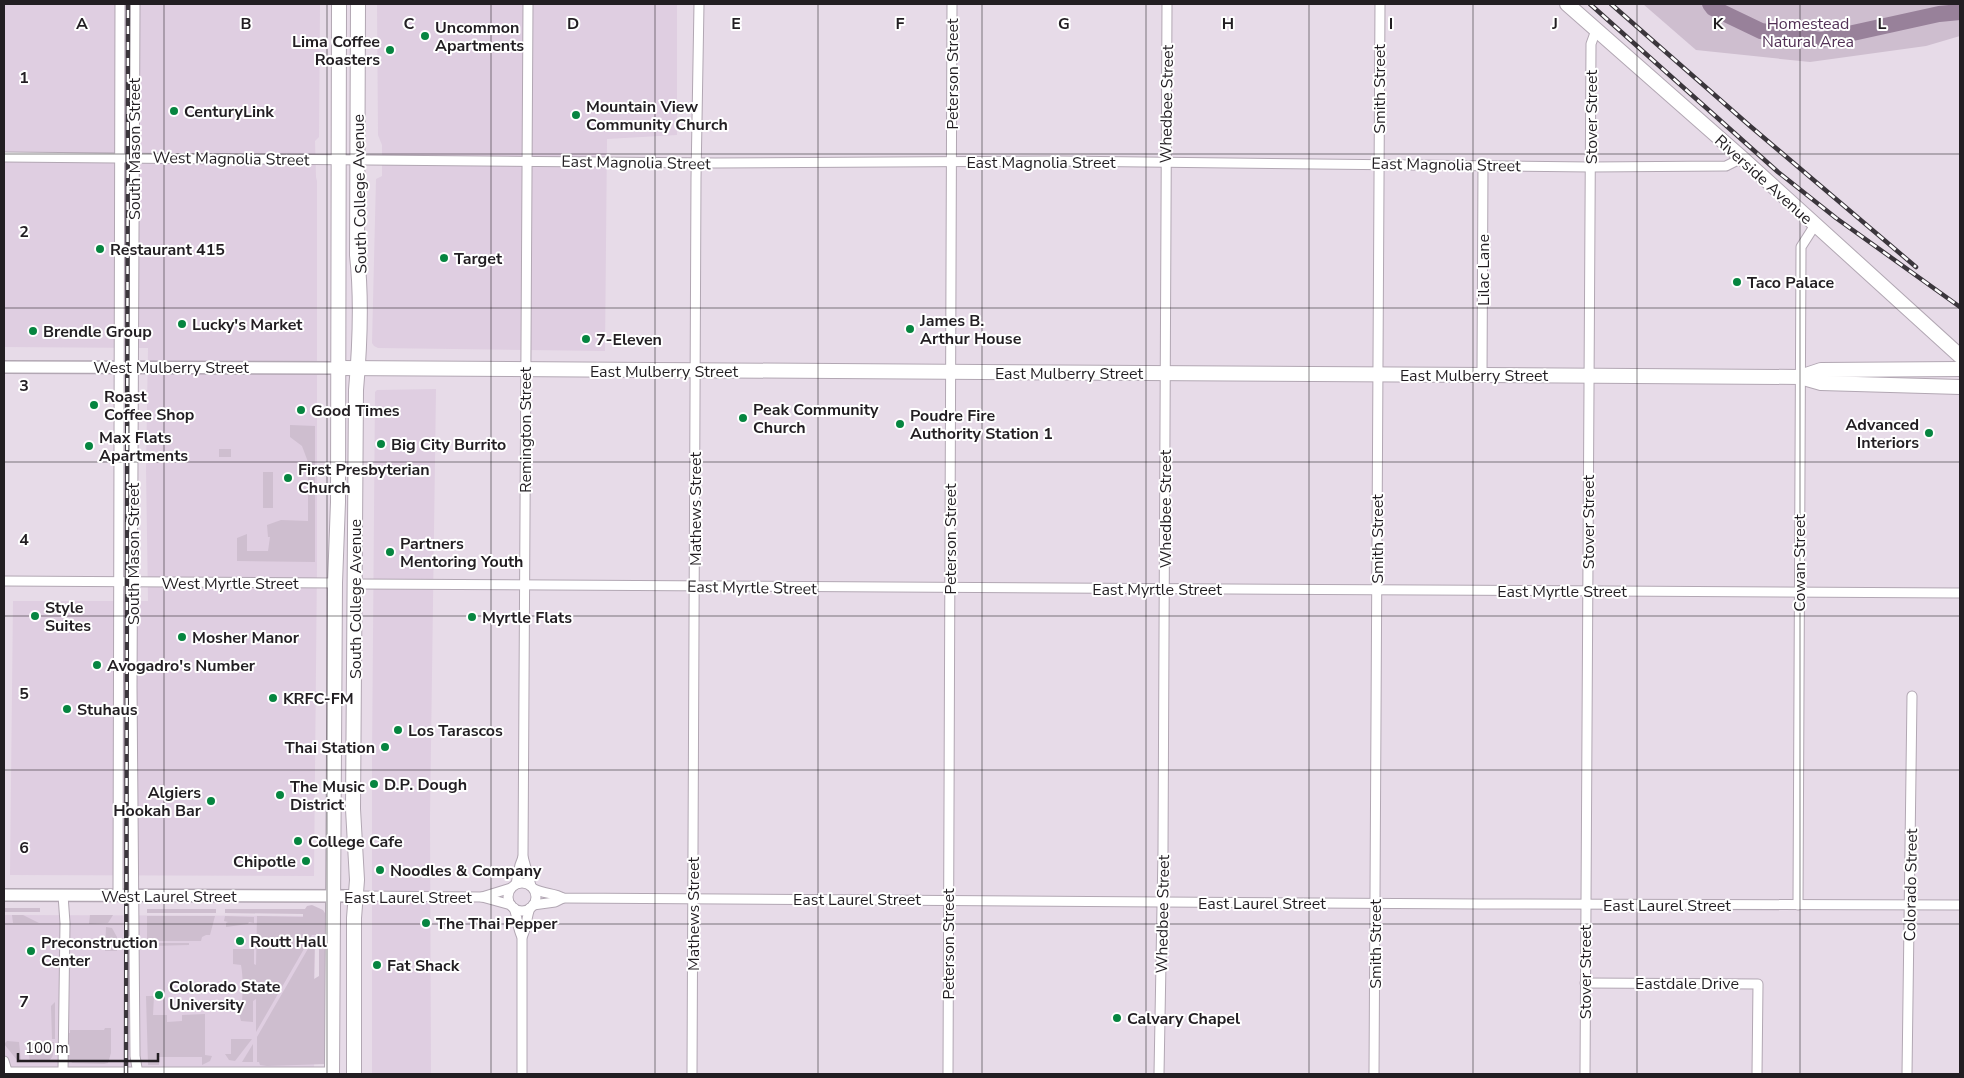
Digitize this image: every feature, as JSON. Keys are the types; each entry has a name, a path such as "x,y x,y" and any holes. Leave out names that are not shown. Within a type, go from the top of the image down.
{"highway":[{"name":"South College Avenue","path":"332,1073 335,583 338,502 339,4"},
{"name":"South College Avenue","path":"354,1074 356,853 353,808 356,390 360,277 357,255 358,4"},
{"name":"Riverside Avenue","path":"1567,4 1742,158 1960,356"},
{"name":"East Mulberry Street","path":"337,368 1800,378 1821,383 1960,388"},
{"name":"East Mulberry Street","path":"1800,378 1821,370 1960,369"},
{"path":"338,502 343,524 344,562 347,572 355,584"},
{"path":"335,583 341,590 346,606 347,659 354,676"}],"main road":[{"name":"West Mulberry Street","path":"4,367 337,368"},
{"name":"West Laurel Street","path":"4,895 334,896"},
{"name":"East Laurel Street","path":"334,896 356,896"}],"street":[{"name":"South Mason Street","path":"118,896 120,4"},
{"name":"South Mason Street","path":"135,4 133,582 135,1056 138,1073"},
{"name":"Remington Street","path":"528,4 523,857 532,887"},
{"name":"Mathews Street","path":"692,1074 695,371 699,4"},
{"name":"Peterson Street","path":"948,1074 952,4"},
{"name":"Whedbee Street","path":"1159,1074 1162,902 1167,4"},
{"name":"Smith Street","path":"1374,1074 1380,4"},
{"name":"Stover Street","path":"1585,1074 1591,44 1596,30"},
{"name":"West Magnolia Street","path":"4,156 339,159"},
{"name":"East Magnolia Street","path":"339,159 698,163 1165,162 1726,166 1742,158"},
{"name":"Lilac Lane","path":"1482,376 1483,164"},
{"name":"Cowan Street","path":"1798,905 1801,247 1815,225"},
{"name":"West Myrtle Street","path":"4,581 335,583"},
{"name":"East Myrtle Street","path":"355,584 1960,593"},
{"name":"Colorado Street","path":"1907,1074 1912,696"},
{"name":"Remington Street","path":"514,886 523,857"},
{"path":"522,937 536,897 532,887 522,883 514,886 508,896 517,916 518,930 522,937 522,1074"},
{"name":"East Laurel Street","path":"356,896 482,897 514,886"},
{"name":"East Laurel Street","path":"532,887 563,898 1375,904 1960,905"},
{"path":"63,895 65,923 63,1071"},
{"name":"East Laurel Street","path":"482,897 512,907"},
{"name":"East Laurel Street","path":"532,907 556,902 563,898"},
{"path":"512,907 522,911 532,907"},
{"name":"Eastdale Drive","path":"1585,983 1758,984 1757,1074"},
{"path":"4,1061 8,1073 63,1071 332,1073"}],"shaded area":[{"path":"4,4 320,4 319,137 315,141 317,181 317,563 314,876 10,875 13,601 148,601 146,468 148,348 4,347"},
{"path":"377,4 677,4 677,135 607,139 605,351 378,348 372,343 376,179 382,176 382,145 378,135"},
{"path":"436,389 430,817 431,1074 372,1074 375,392 377,390"},
{"name":"Colorado State University","path":"4,915 315,916 314,1074 4,1074"}],"green space":[{"name":"Homestead Natural Area","path":"1643,4 1960,4 1960,36 1926,46 1810,62 1696,50"},
{"path":"290,425 315,426 315,562 237,561 237,538 247,534 247,551 268,551 270,537 268,537 267,525 281,520 308,521 308,462 302,446 290,437"},
{"path":"219,449 231,449 231,457 219,457"},
{"path":"263,472 273,472 273,508 263,508"},
{"path":"312,905 323,910 330,921 325,931 325,995 329,1003 325,1027 326,1064 260,1065 257,1062 257,1037 313,940 315,940 314,979 319,976 319,935 312,935 256,1032 256,999 253,1001 253,1022 241,1021 240,1018 243,993 242,973 241,965 233,964 233,949 254,949 254,964 256,965 257,916 303,917 303,914 225,913 225,909 305,909 307,906"},
{"path":"4,908 40,908 40,912 4,912"},
{"path":"147,909 216,909 216,913 147,913"},
{"path":"12,915 23,915 39,923 13,923"},
{"path":"90,915 113,915 108,923 89,924"},
{"path":"147,916 215,916 210,935 202,937 201,941 147,941"},
{"path":"225,916 254,917 254,923 249,922 248,924 226,927 228,922 224,921"},
{"path":"106,927 112,928 117,937 117,951 105,951"},
{"path":"147,943 189,943 189,945 147,946"},
{"path":"146,996 154,996 153,1015 167,1015 167,1022 182,1021 182,1015 205,1014 205,1055 212,1056 210,1061 202,1065 202,1057 159,1057 159,1065 148,1065"},
{"path":"55,1002 55,1039 52,1039 51,1006"},
{"path":"105,1028 111,1028 111,1053 108,1063 72,1063 67,1055 68,1033 70,1033 70,1030 104,1030"},
{"path":"231,1039 252,1039 235,1061 229,1060 225,1054 231,1054"},
{"path":"7,1041 19,1042 21,1061 17,1060 4,1044"},
{"path":"30,1042 54,1042 52,1058 46,1061 30,1062 28,1048"},
{"path":"253,1044 253,1062 242,1062"}],"waterway":[{"path":"1710,4 1713,8 1761,31 1821,40 1939,14 1960,12"}],"railway":[{"path":"126,1074 128,4"},
{"path":"1590,4 1778,172 1836,218 1960,307"},
{"path":"1611,4 1750,126 1916,267"}],"place":[{"name":"Uncommon Apartments","path":"425,36"},
{"name":"Lima Coffee Roasters","path":"390,50"},
{"name":"CenturyLink","path":"174,111"},
{"name":"Mountain View Community Church","path":"576,115"},
{"name":"Restaurant 415","path":"100,249"},
{"name":"Target","path":"444,258"},
{"name":"Taco Palace","path":"1737,282"},
{"name":"Lucky's Market","path":"182,324"},
{"name":"James B. Arthur House","path":"910,329"},
{"name":"Brendle Group","path":"33,331"},
{"name":"7-Eleven","path":"586,339"},
{"name":"Roast Coffee Shop","path":"94,405"},
{"name":"Good Times","path":"301,410"},
{"name":"Peak Community Church","path":"743,418"},
{"name":"Poudre Fire Authority Station 1","path":"900,424"},
{"name":"Advanced Interiors","path":"1929,433"},
{"name":"Big City Burrito","path":"381,444"},
{"name":"Max Flats Apartments","path":"89,446"},
{"name":"First Presbyterian Church","path":"288,478"},
{"name":"Partners Mentoring Youth","path":"390,552"},
{"name":"Style Suites","path":"35,616"},
{"name":"Myrtle Flats","path":"472,617"},
{"name":"Mosher Manor","path":"182,637"},
{"name":"Avogadro's Number","path":"97,665"},
{"name":"KRFC-FM","path":"273,698"},
{"name":"Stuhaus","path":"67,709"},
{"name":"Los Tarascos","path":"398,730"},
{"name":"Thai Station","path":"385,747"},
{"name":"D.P. Dough","path":"374,784"},
{"name":"The Music District","path":"280,795"},
{"name":"Algiers Hookah Bar","path":"211,801"},
{"name":"College Cafe","path":"298,841"},
{"name":"Chipotle","path":"306,861"},
{"name":"Noodles & Company","path":"380,870"},
{"name":"The Thai Pepper","path":"426,923"},
{"name":"Routt Hall","path":"240,941"},
{"name":"Preconstruction Center","path":"31,951"},
{"name":"Fat Shack","path":"377,965"},
{"name":"Colorado State University","path":"159,995"},
{"name":"Calvary Chapel","path":"1117,1018"}]}
